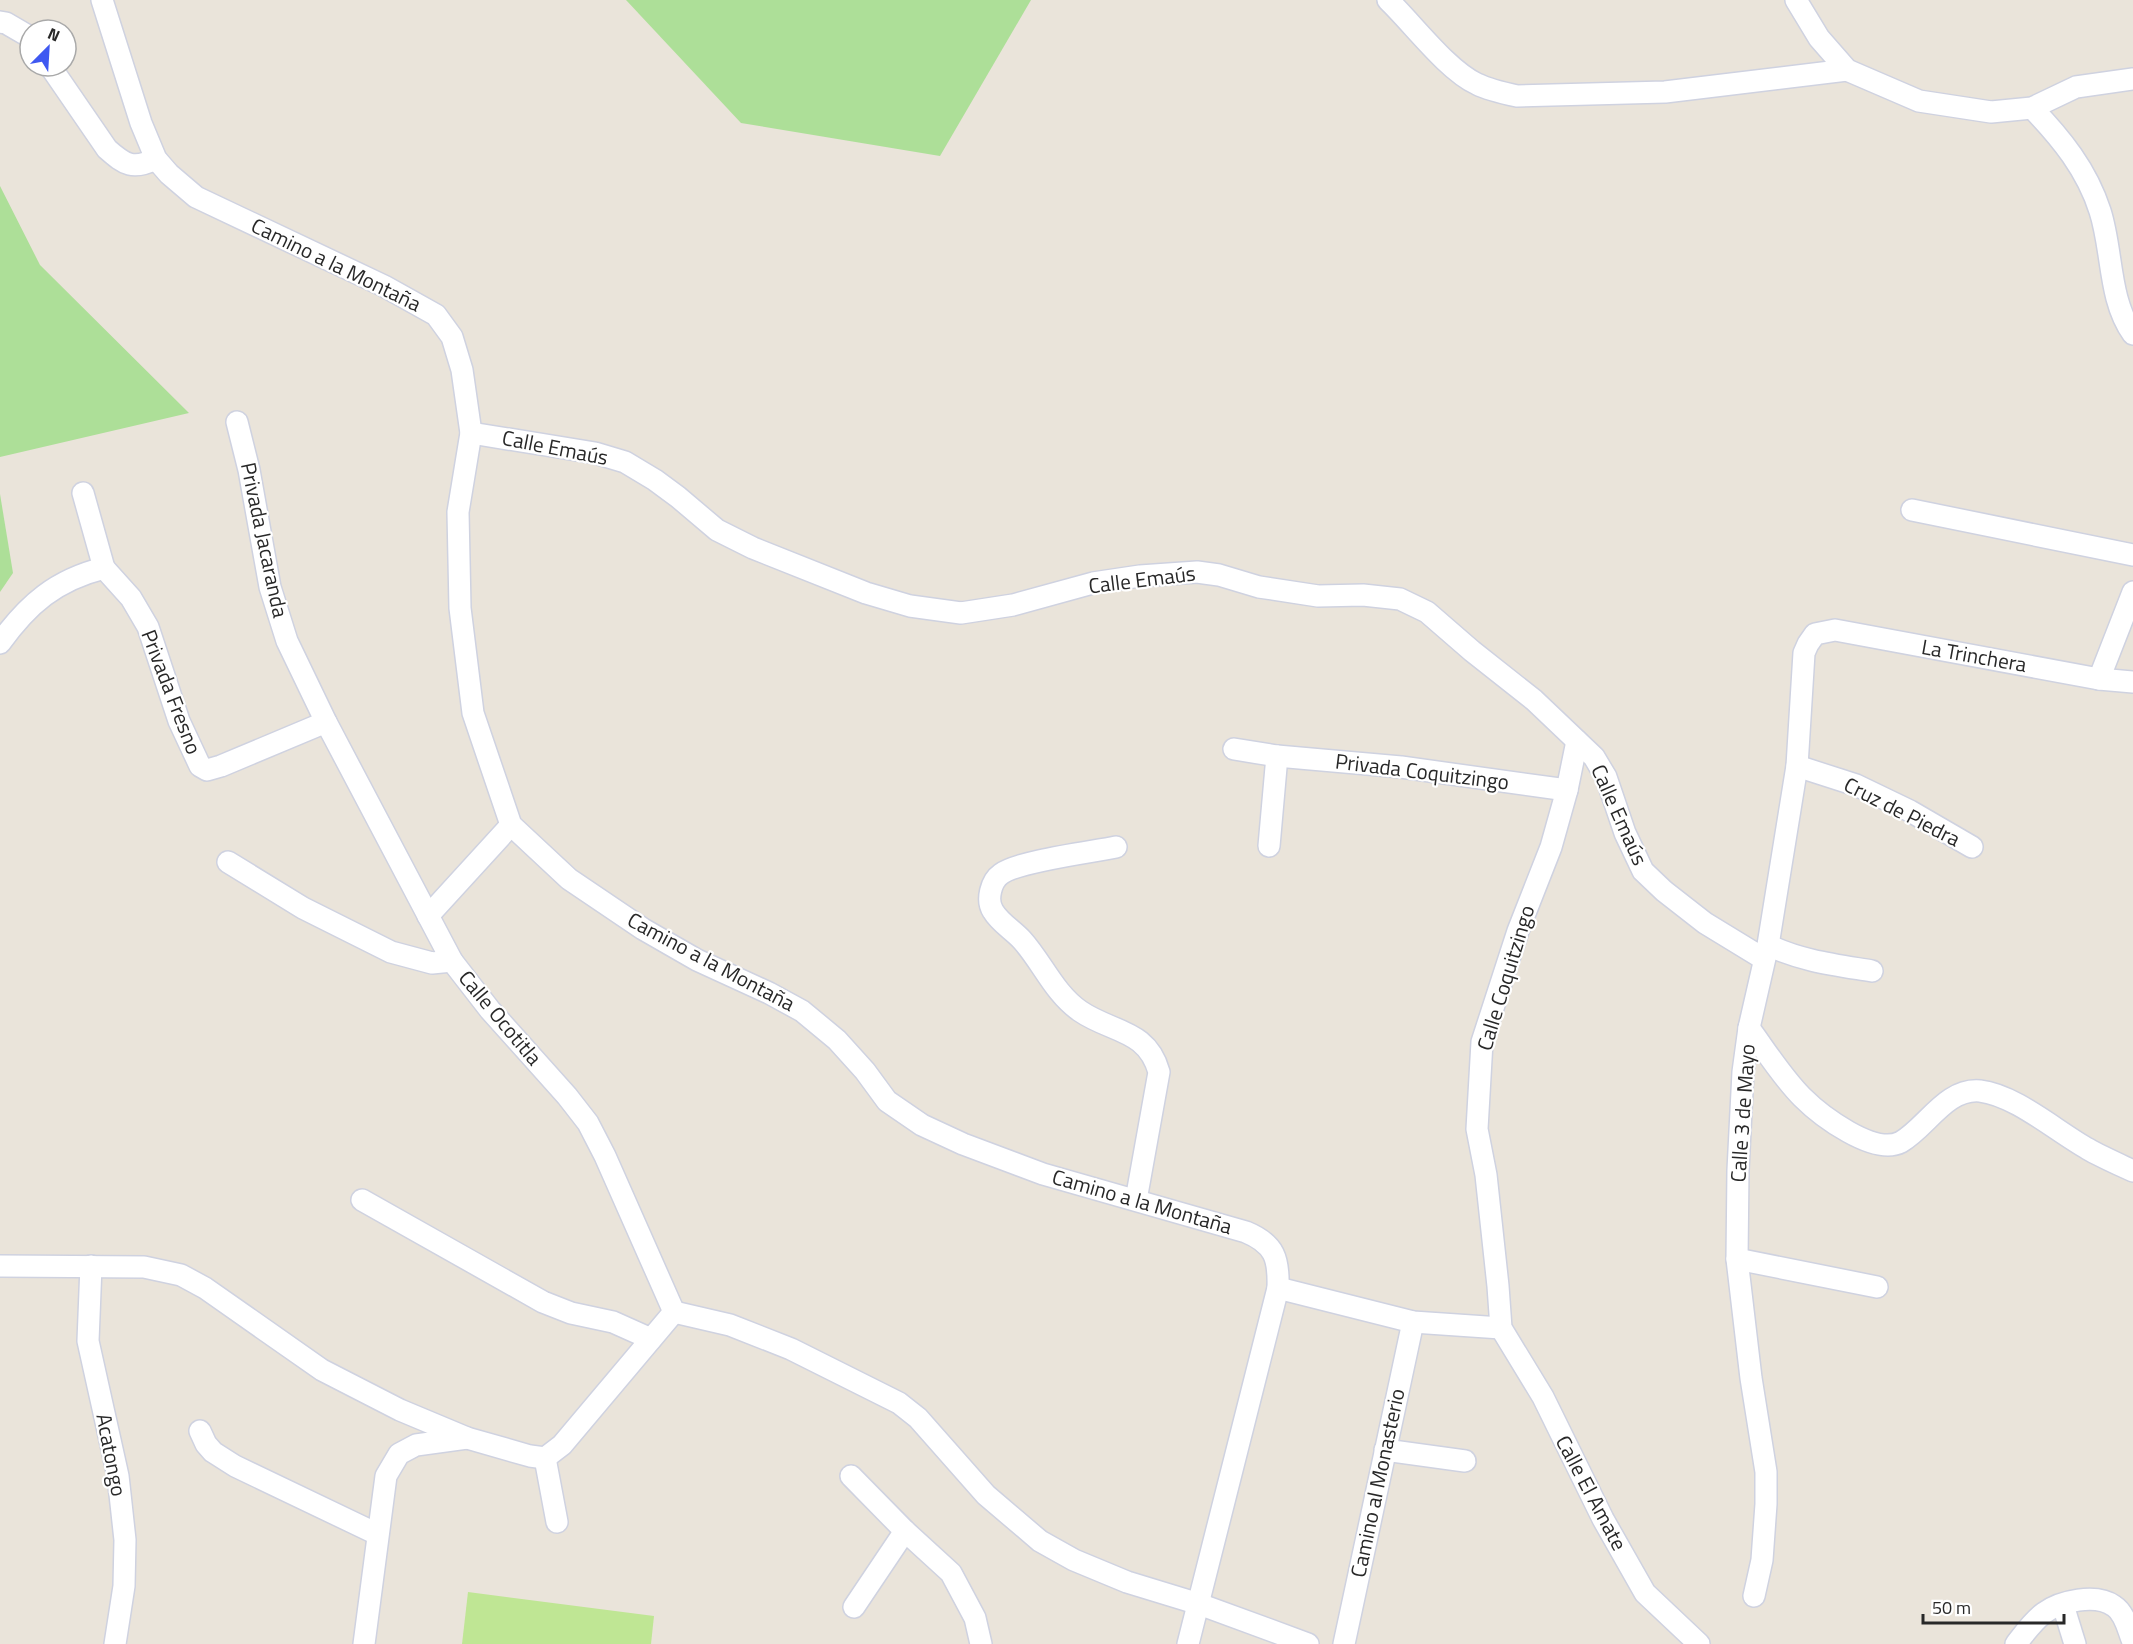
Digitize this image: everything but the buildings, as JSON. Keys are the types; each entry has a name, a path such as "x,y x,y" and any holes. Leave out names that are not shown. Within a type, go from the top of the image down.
{"street":[{"name":"Camino a la Montaña","path":"102,0 141,123 156,159 169,174 196,197 384,286 436,315 452,337 459,359 471,433 458,512 460,608 473,713 511,825 569,879 643,929 697,960 802,1011 837,1040 865,1071 887,1101 922,1125 963,1144 1043,1174 1246,1232 1261,1238 1273,1251 1279,1270 1278,1288 1188,1644"},
{"path":"1388,0 1454,68 1475,83 1517,96 1665,92 1847,70"},
{"path":"1796,0 1819,38 1847,70 1919,102 1991,112 2032,108 2076,87 2133,79"},
{"path":"0,22 18,30"},
{"path":"58,78 107,149 113,154 131,166 143,165 156,159"},
{"path":"2032,108 2061,139 2086,177 2100,211 2111,259 2115,294 2127,327 2133,334"},
{"name":"Privada Jacaranda","path":"237,422 249,470 270,587 287,641 326,722"},
{"name":"Calle Emaús","path":"471,433 595,453 625,462 655,480 717,530 753,549 857,590 910,606 961,613 1013,605 1093,584 1140,576 1197,572 1219,575 1259,587 1318,596 1363,595 1400,599 1427,612 1534,700 1594,757 1606,777 1625,833 1643,871 1664,891 1705,923 1766,952 1788,954 1827,964 1872,971"},
{"name":"Privada Fresno","path":"83,493 104,568 131,598 148,627 178,721 200,766 207,770 221,766 326,722"},
{"path":"1912,510 2133,555"},
{"path":"0,643 18,618 41,597 62,583 86,572 104,568"},
{"path":"2099,679 2133,592"},
{"name":"La Trinchera","path":"1815,634 1835,630 2099,679 2133,682"},
{"name":"Calle 3 de Mayo","path":"1754,1596 1762,1560 1766,1472 1751,1378 1737,1259 1738,1170 1743,1072 1797,766 1804,653 1815,634"},
{"name":"Calle Ocotitla","path":"326,722 452,961 490,1010 567,1096 588,1123 605,1156 674,1312"},
{"name":"Calle Coquitzingo","path":"1501,1328 1486,1175 1477,1129 1482,1042 1518,931 1551,847 1567,790 1577,741"},
{"name":"Privada Coquitzingo","path":"1234,749 1277,756 1401,767 1567,790"},
{"path":"1269,846 1277,756"},
{"name":"Cruz de Piedra","path":"1797,766 1856,785 1910,811 1972,848"},
{"path":"428,916 511,825"},
{"path":"1116,847 1015,866 999,874 989,896 992,909 1002,922 1022,940 1066,999 1079,1011 1145,1044 1155,1057 1159,1072 1136,1200"},
{"path":"228,862 303,908 391,952 432,963 452,961"},
{"path":"1749,1028 1803,1098 1851,1134 1872,1144 1890,1146 1902,1141 1950,1100 1970,1091 1982,1091 2006,1098 2088,1149 2133,1171"},
{"path":"1743,1072 1779,1069"},
{"path":"362,1200 543,1302 571,1313 613,1322 651,1339"},
{"path":"1737,1259 1877,1287"},
{"path":"0,1266 144,1267 181,1275 205,1288 322,1370 400,1410 467,1438 545,1458 562,1445 674,1312 730,1325 791,1349 899,1403 918,1418 986,1495 1040,1541 1074,1560 1127,1582 1199,1604 1308,1644"},
{"name":"Acatongo","path":"92,1266 88,1341 118,1476 125,1540 124,1586 115,1644"},
{"path":"1278,1288 1413,1322 1501,1328"},
{"name":"Camino al Monasterio","path":"1344,1644 1413,1322"},
{"name":"Calle El Amate","path":"1501,1328 1543,1397 1603,1519 1645,1593 1699,1644"},
{"path":"200,1431 213,1452 235,1466 377,1534"},
{"path":"364,1644 386,1476 399,1454 416,1445 467,1438"},
{"path":"1385,1449 1465,1461"},
{"path":"545,1458 557,1522"},
{"path":"851,1476 905,1531 951,1573 975,1618 981,1644"},
{"path":"854,1607 905,1531"},
{"path":"2016,1644 2044,1612 2080,1598 2099,1600 2114,1606 2125,1619 2132,1637"},
{"path":"2063,1605 2075,1644"}],"green space":[{"path":"626,0 1031,0 940,156 741,123"},
{"path":"0,186 40,265 189,413 0,457"},
{"path":"0,494 13,573 0,592"},
{"path":"468,1592 654,1616 651,1644 462,1644"}]}
